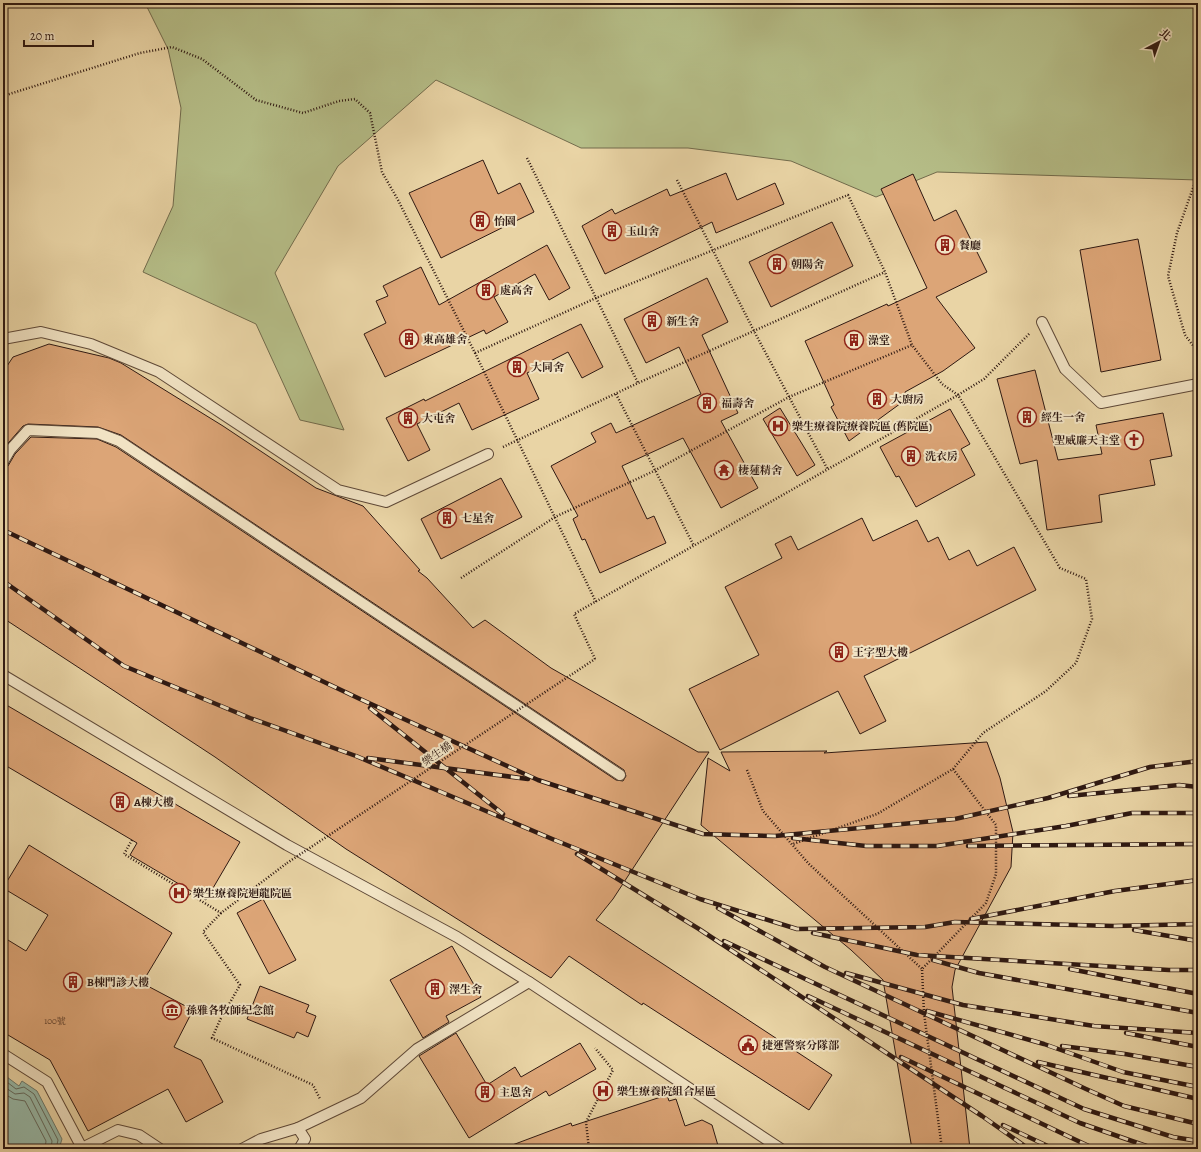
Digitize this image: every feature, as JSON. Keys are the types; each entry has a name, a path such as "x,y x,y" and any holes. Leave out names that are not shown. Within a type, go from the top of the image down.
{"lane":[{"path":"1042,322 1065,369 1101,403 1198,384"},
{"path":"3,339 41,332 91,344 159,372 338,490 386,502 488,454"},
{"path":"3,462 10,450 28,430 98,433 119,441 620,775"},
{"path":"3,675 287,845 457,937 529,982 781,1149"},
{"path":"242,1149 261,1139 298,1128 361,1098 417,1049 529,982"},
{"path":"3,1054 46,1082 82,1149 118,1130 139,1135 160,1149"},
{"path":"298,1128 305,1139 299,1149"}],"path":[{"path":"3,96 140,53 172,47 202,58 256,100 262,102 303,113 354,99 370,113 382,172 398,200 475,353 596,602 984,379 1042,322"},
{"path":"527,158 638,384"},
{"path":"1198,174 1177,233 1168,276 1184,335 1198,352"},
{"path":"677,180 754,331 828,470"},
{"path":"475,353 596,298 848,195 885,272 912,345 942,384 958,395 1060,568 1086,579 1092,620 1076,664 1046,691 983,733 953,769 877,814 793,844"},
{"path":"488,454 885,272"},
{"path":"461,578 556,517 654,471 789,397 912,345"},
{"path":"616,394 654,471 694,546"},
{"name":"樂生橋","path":"327,1114 313,1085 212,1038 220,1020 240,985 203,932 221,913 287,863 595,659 574,614 596,602"},
{"path":"922,969 986,903 996,874 996,825 953,769"},
{"path":"747,770 763,811 809,864 922,969 924,1013 942,1149"},
{"path":"132,840 124,854 221,913"},
{"path":"589,1149 586,1122 613,1070 593,1046"}],"green space":[{"path":"145,3 1198,3 1198,180 937,172 876,197 791,161 688,148 581,148 436,80 338,166 275,273 344,430 300,420 256,324 143,272 173,206 181,108 168,49"}],"water":[{"path":"3,1074 19,1086 22,1081 37,1091 62,1139 59,1149 3,1149"}],"building":[{"path":"483,160 498,194 520,183 534,212 441,258 409,193"},
{"path":"726,173 737,200 775,183 784,204 716,233 712,222 605,274 582,226 612,209 615,214 667,189 670,196"},
{"path":"913,174 934,221 956,210 987,272 936,297 975,348 943,371 905,392 908,398 849,441 831,407 834,405 805,341 887,304 888,306 927,288 881,189"},
{"name":"朝陽舍","path":"832,222 853,266 771,307 749,262"},
{"path":"1138,239 1161,360 1101,372 1080,250"},
{"path":"547,245 570,288 549,300 535,274 494,297 508,322 486,334 484,330 385,377 364,334 386,323 376,301 388,296 383,286 421,267 439,305"},
{"path":"707,278 728,322 702,335 738,413 721,421 758,488 721,508 683,438 622,466 647,519 654,516 666,543 600,573 585,539 582,540 573,519 578,516 551,466 596,442 591,433 611,423 616,433 701,394 679,347 646,363 624,319"},
{"path":"581,324 603,367 582,378 568,352 527,373 539,399 472,430 459,403 417,424 430,450 408,461 386,418 424,399 425,401"},
{"path":"49,344 109,358 121,363 223,426 316,488 363,506 420,570 418,571 427,578 473,628 485,620 551,668 698,752 709,752 613,899 596,920 832,1075 809,1110 643,1003 642,1005 569,956 551,978 346,849 215,757 3,618 3,468 8,466 15,454 31,437 97,439 116,447 616,780 623,781 626,776 624,770 121,435 98,427 28,424 23,426 3,449 3,372 13,357"},
{"path":"1035,370 1058,460 1102,454 1096,425 1163,413 1172,456 1150,460 1155,485 1099,495 1102,522 1047,530 1037,460 1020,464 997,379"},
{"path":"780,408 815,465 797,476 763,419"},
{"name":"洗衣房","path":"950,409 970,444 961,449 975,475 916,507 899,476 896,477 880,447"},
{"name":"七星舍","path":"501,478 522,517 441,559 421,519"},
{"name":"王字型大樓","path":"862,518 873,541 917,520 928,542 938,537 949,560 969,550 977,566 1014,547 1036,590 864,676 886,721 860,734 838,691 720,750 689,689 759,655 725,587 782,558 775,544 791,536 798,550"},
{"name":"A棟大樓","path":"3,703 240,842 206,900 130,855 137,843 3,764"},
{"path":"987,742 1000,778 1013,832 1011,867 955,970 952,987 970,1149 912,1149 883,980 851,950 701,825 708,758 730,771 721,752 827,751 824,753"},
{"name":"B棟門診大樓","path":"29,845 172,933 142,983 193,1010 174,1047 201,1060 223,1102 186,1122 168,1089 88,1131 50,1060 3,1032 3,937 26,951 48,915 3,888"},
{"path":"263,899 296,960 269,974 237,913"},
{"name":"澤生舍","path":"452,946 481,997 446,1016 449,1022 423,1038 390,980"},
{"path":"260,986 309,1005 306,1012 316,1016 308,1037 297,1032 294,1038 247,1019"},
{"name":"主恩舍","path":"456,1033 487,1085 515,1067 521,1077 580,1043 596,1069 549,1096 546,1091 469,1138 419,1056"},
{"path":"667,1095 669,1101 676,1099 685,1126 702,1120 712,1125 719,1149 507,1149 507,1147 571,1123 572,1126"}],"railway":[{"path":"3,530 360,699 538,780 703,834 775,836 955,819 1048,798 1150,767 1198,761"},
{"path":"3,581 124,666 250,718 356,756 557,841 700,899 797,929 925,927 955,922 1114,926 1198,924"},
{"path":"370,708 503,814"},
{"path":"368,758 528,779"},
{"path":"1069,796 1179,785 1198,787"},
{"path":"793,838 866,846 937,846 1066,826 1132,813 1198,813"},
{"path":"968,846 1198,844"},
{"path":"577,854 699,929 982,1116 1029,1149"},
{"path":"971,919 1115,891 1198,880"},
{"path":"718,908 825,967 1086,1089 1124,1106 1198,1124"},
{"path":"1134,930 1198,941"},
{"path":"813,933 917,955 1169,970 1198,970"},
{"path":"724,941 1084,1109 1173,1137 1198,1141"},
{"path":"933,960 979,973 1198,1013"},
{"path":"1070,969 1198,994"},
{"path":"846,973 963,1005 1094,1026 1198,1033"},
{"path":"808,996 1080,1123 1155,1149"},
{"path":"927,1011 1044,1044 1123,1072 1198,1087"},
{"path":"1126,1033 1198,1047"},
{"path":"1062,1046 1125,1054 1198,1067"},
{"path":"901,1057 1095,1149"},
{"path":"1038,1062 1198,1099"},
{"path":"1003,1125 1054,1149"}],"place":[{"name":"怡園","path":"480,221"},
{"name":"玉山舍","path":"612,231"},
{"name":"餐廳","path":"945,245"},
{"name":"朝陽舍","path":"777,264"},
{"name":"處高舍","path":"486,290"},
{"name":"新生舍","path":"652,321"},
{"name":"東高雄舍","path":"409,339"},
{"name":"澡堂","path":"854,340"},
{"name":"大同舍","path":"517,367"},
{"name":"大廚房","path":"877,399"},
{"name":"福壽舍","path":"707,403"},
{"name":"經生一舍","path":"1027,417"},
{"name":"大屯舍","path":"408,418"},
{"name":"樂生療養院療養院區 (舊院區)","path":"778,426"},
{"name":"聖威廉天主堂","path":"1134,440"},
{"name":"洗衣房","path":"911,456"},
{"name":"棲蓮精舍","path":"724,470"},
{"name":"七星舍","path":"447,518"},
{"name":"王字型大樓","path":"839,652"},
{"name":"A棟大樓","path":"120,802"},
{"name":"樂生療養院迴龍院區","path":"179,893"},
{"name":"B棟門診大樓","path":"73,982"},
{"name":"澤生舍","path":"435,989"},
{"name":"孫雅各牧師紀念館","path":"172,1010"},
{"name":"捷運警察分隊部","path":"748,1045"},
{"name":"樂生療養院組合屋區","path":"603,1091"},
{"name":"主恩舍","path":"485,1092"}]}
